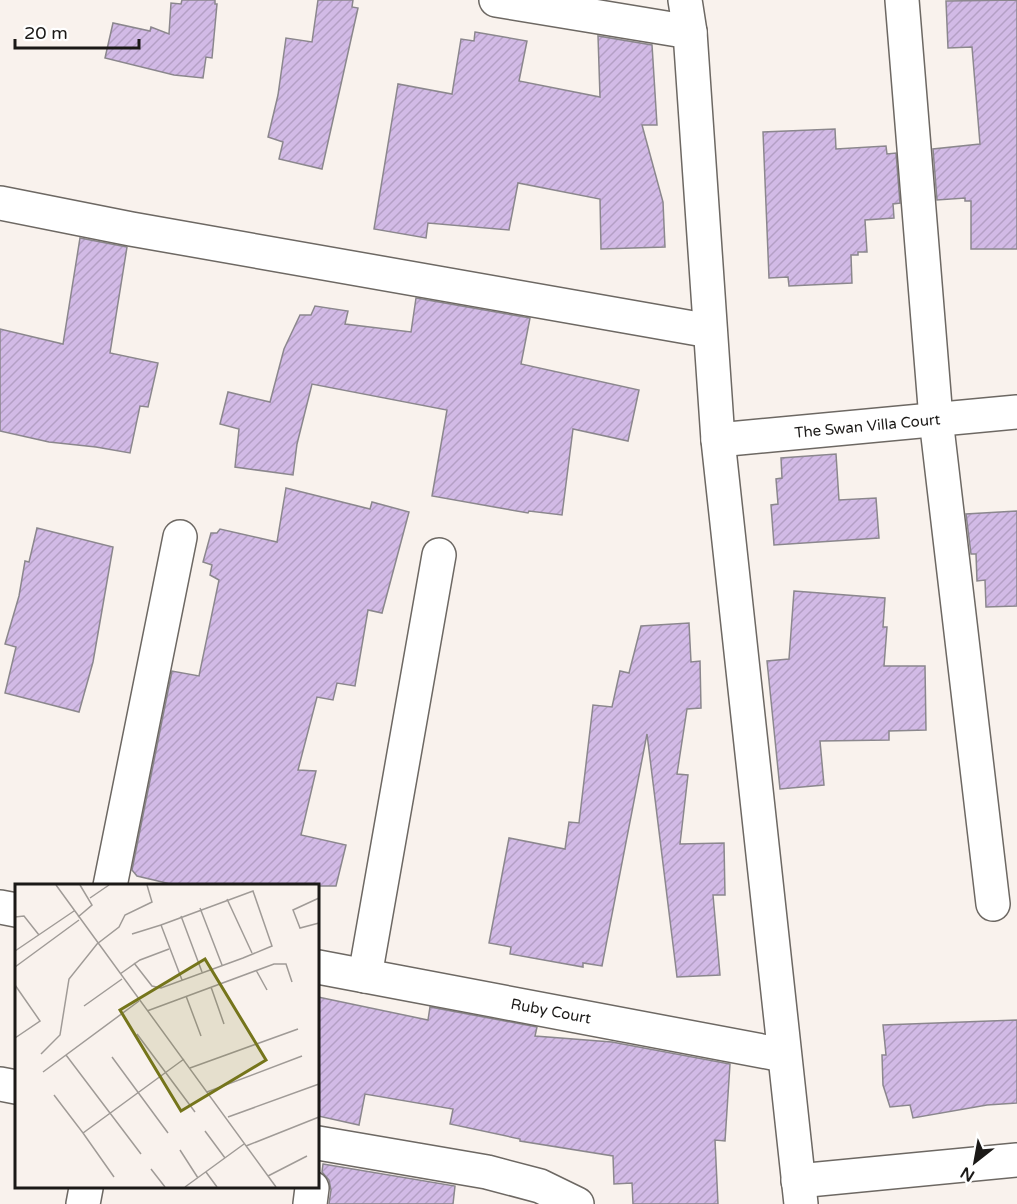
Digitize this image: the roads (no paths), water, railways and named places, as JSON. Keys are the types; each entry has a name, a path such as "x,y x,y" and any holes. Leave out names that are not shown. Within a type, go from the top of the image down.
{"street":[{"path":"496,0 687,16 718,440 799,1192 1017,1160"},
{"path":"902,0 936,419 993,904"},
{"path":"0,203 142,231 710,331"},
{"name":"The Swan Villa Court","path":"718,440 1017,412"},
{"path":"110,884 180,537"},
{"path":"365,976 439,555"},
{"path":"0,907 15,910"},
{"name":"Ruby Court","path":"320,967 783,1055"},
{"path":"0,1084 15,1087"},
{"path":"320,1145 487,1172 540,1186 577,1204"},
{"path":"83,1204 86,1189"},
{"path":"310,1204 312,1189"}]}
